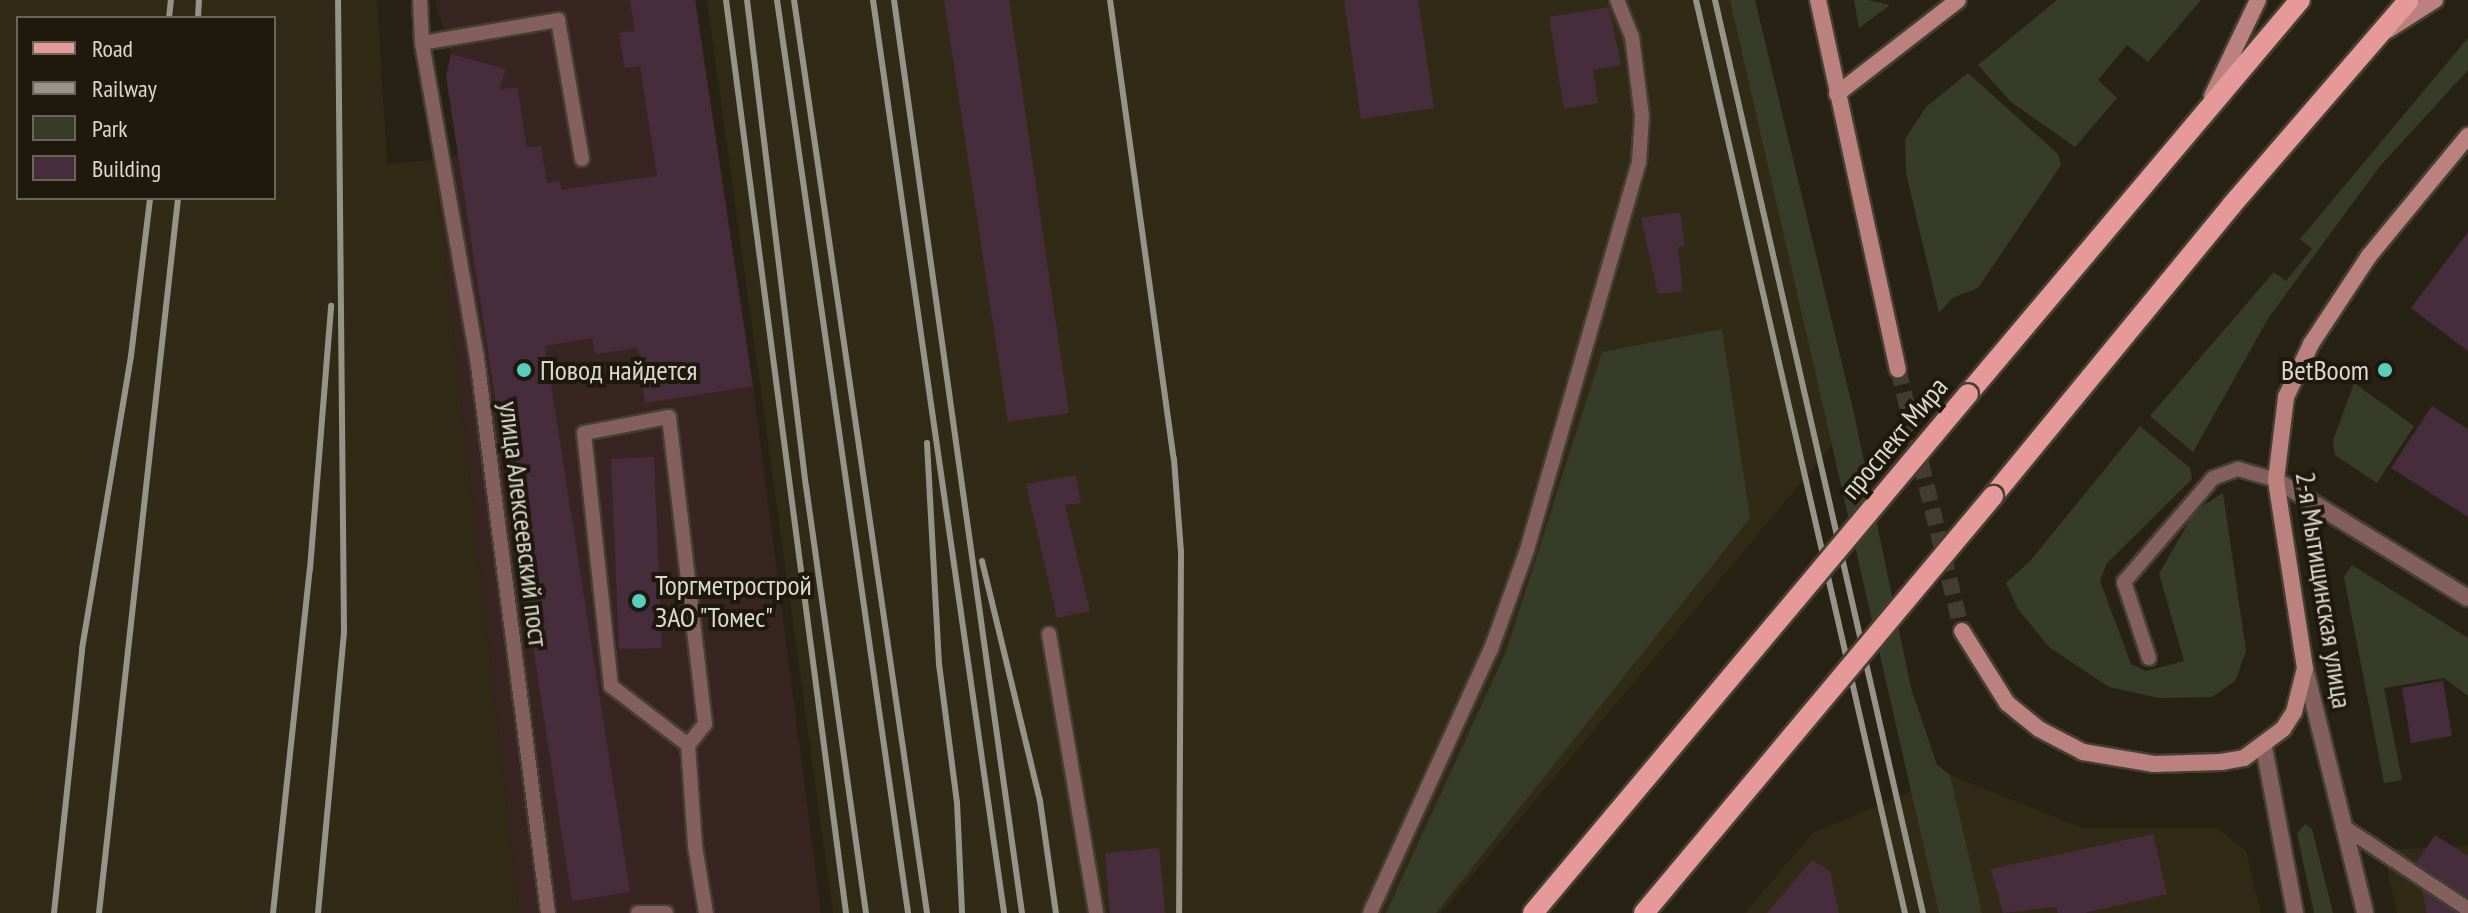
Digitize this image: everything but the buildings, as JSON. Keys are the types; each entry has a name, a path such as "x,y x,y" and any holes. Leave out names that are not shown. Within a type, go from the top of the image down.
{"main road":[{"name":"проспект Мира","path":"1533,913 2300,0"},
{"path":"1644,913 2409,0"}],"street":[{"path":"1818,0 1898,369"},
{"path":"1837,94 1958,0"},
{"path":"2202,113 2258,0"},
{"path":"2376,38 2435,0"},
{"name":"2-я Мытищинская улица","path":"2365,913 2305,668 2276,480 2286,397 2311,344 2393,223 2468,136"},
{"path":"2276,480 2468,598"},
{"path":"1962,631 2007,703 2039,729 2083,752 2186,764 2244,758 2264,747 2294,712 2305,668"},
{"path":"2264,747 2295,913"}],"lane":[{"name":"улица Алексеевский пост","path":"420,0 422,43 477,358 548,913"},
{"path":"1370,913 1491,649 1522,564 1639,162 1642,116 1632,37 1617,0"},
{"path":"422,43 558,20 582,159"},
{"path":"688,745 611,686 584,433 669,417 705,724 688,745 695,846 706,913"},
{"path":"2149,658 2124,582 2213,478 2238,469 2276,480"},
{"path":"1049,634 1096,913"},
{"path":"2344,827 2468,909"},
{"path":"638,913 666,913"}],"shaded area":[{"path":"0,0 377,0 387,164 434,160 519,913 0,913"},
{"path":"435,0 695,0 753,386 821,913 519,913 434,160 460,155 451,54"},
{"path":"707,0 1755,0 1855,418 1441,913 833,913"},
{"path":"1950,775 2082,828 2217,828 2246,851 2261,913 1745,913 1813,833"},
{"path":"2468,846 2468,913 2397,913 2383,850"}],"green space":[{"path":"1730,0 1755,0 1855,418 1911,688 1937,765 1950,775 1982,913 1939,913"},
{"path":"1854,0 1868,0 1890,5 1859,28"},
{"path":"2057,0 2201,0 2148,62 2127,45 2098,80 2117,98 2075,147 2011,102 1978,65"},
{"path":"2468,38 2468,70 2380,166 2269,317 2193,452 2150,416 2274,272 2286,281 2312,249 2300,239"},
{"path":"1968,73 2058,154 2061,165 1978,288 1952,298 1939,313 1906,173 1905,139 1926,107"},
{"path":"1722,329 1750,518 1436,913 1386,913 1506,652 1602,352"},
{"path":"2354,383 2414,426 2377,483 2335,455 2333,441"},
{"path":"2140,426 2190,468 2192,479 2107,563 2100,581 2131,664 2146,671 2184,661 2159,574 2195,511 2223,493 2246,651 2235,681 2212,697 2159,698 2109,687 2049,647 2018,609 2006,583 2031,560"},
{"path":"2352,565 2468,638 2468,696 2444,678 2384,688 2402,780 2384,783 2344,577"},
{"path":"2305,824 2312,829 2333,913 2314,913 2297,834"}],"tunnel":[{"path":"1898,369 1962,631"}],"railway":[{"path":"169,16 171,0"},
{"path":"198,16 199,0"},
{"path":"318,913 344,631 338,0"},
{"path":"726,0 846,913"},
{"path":"747,0 806,486 866,913"},
{"path":"777,0 908,913"},
{"path":"794,0 927,913"},
{"path":"873,0 1004,913"},
{"path":"894,0 1022,913"},
{"path":"1110,0 1174,459 1181,552 1179,913"},
{"path":"1696,0 1905,913"},
{"path":"1715,0 1923,913"},
{"path":"54,913 82,649 131,356 150,200"},
{"path":"99,913 178,200"},
{"path":"273,913 310,569 331,306"},
{"path":"927,443 939,664 957,802 962,913"},
{"path":"982,561 1040,801 1056,913"}],"place":[{"name":"Повод найдется","path":"524,370"},
{"name":"BetBoom","path":"2385,370"},
{"name":"Торгметрострой ЗАО \"Томес\"","path":"639,601"}]}
